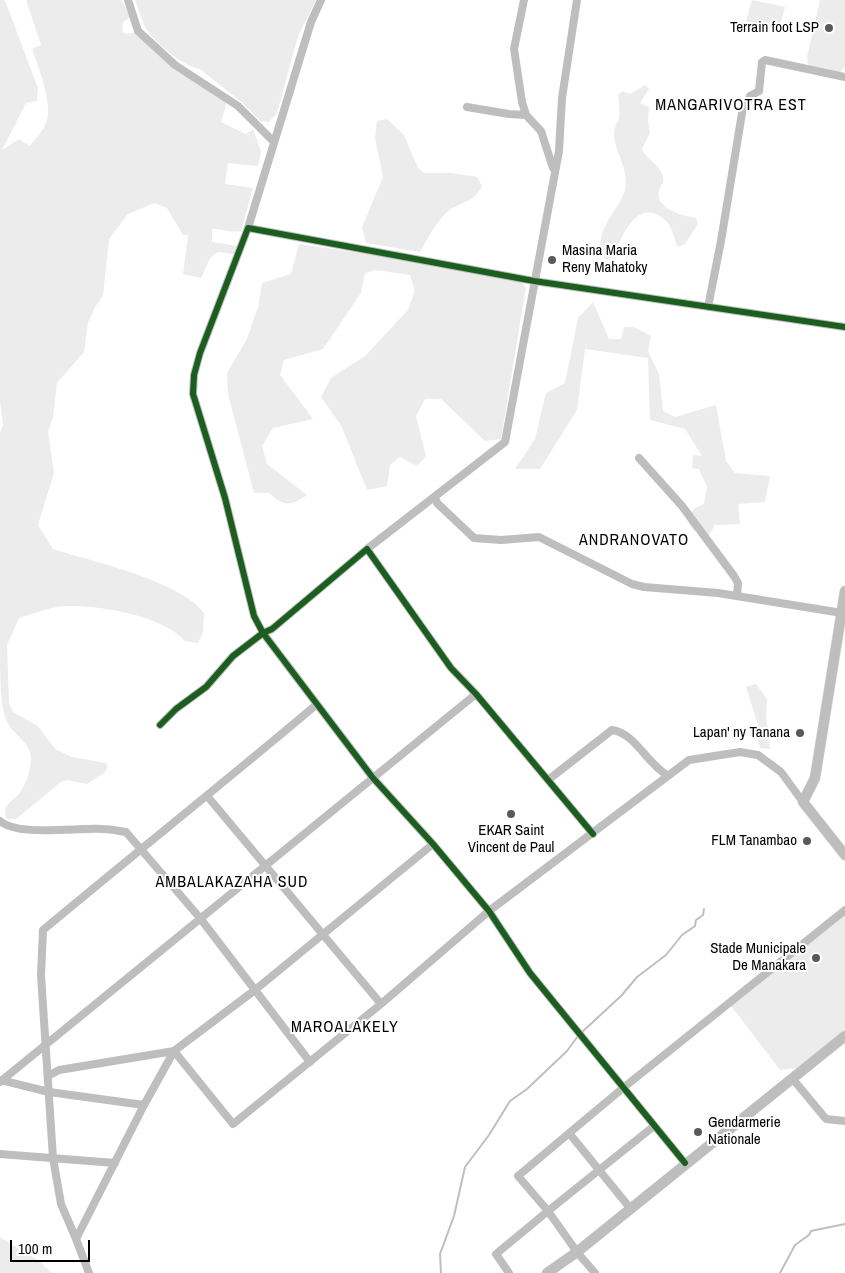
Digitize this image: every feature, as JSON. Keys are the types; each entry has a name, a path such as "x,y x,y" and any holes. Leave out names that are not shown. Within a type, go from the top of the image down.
{"main road":[{"path":"845,591 815,778 802,802 845,855"},
{"path":"547,1273 577,1252 685,1163 845,1036"}],"street":[{"path":"128,0 138,31 175,65 238,106 274,142"},
{"path":"321,0 311,22 248,228 200,353 194,375 193,394 225,498 254,616 263,633 373,778 433,844 489,911 530,973 685,1163"},
{"path":"524,0 514,50 526,114 541,131 554,170"},
{"path":"160,724 176,709 206,687 233,656 263,633 272,629 366,549 505,442 559,151 562,98 578,0"},
{"path":"708,307 722,240 743,107 747,104 750,96 759,91 762,62 765,60 845,77"},
{"path":"467,107 509,114 526,114"},
{"path":"248,228 534,281 845,327"},
{"path":"639,458 682,506 734,576 738,583 737,596"},
{"path":"435,497 437,503 474,538 501,540 540,537 632,584 644,587 737,596 842,613"},
{"path":"366,549 451,668 476,694 594,834"},
{"path":"1,1081 46,1042 476,694"},
{"path":"90,1273 61,1204 53,1158 41,975 43,930 141,849 208,797 316,705"},
{"path":"548,780 588,746 612,730 626,734 656,768 667,775"},
{"path":"174,1051 233,1124 381,1004 489,911 594,834 667,775 689,760 711,755 740,752 758,754 781,772 802,802"},
{"path":"208,797 381,1004"},
{"path":"0,821 4,824 32,830 103,828 126,832 200,918 310,1062"},
{"path":"76,1239 144,1105 174,1051 256,990 433,844"},
{"path":"595,1273 577,1252 548,1211 518,1176 622,1088 845,910"},
{"path":"48,1076 59,1070 174,1051"},
{"path":"792,1078 826,1119 845,1121"},
{"path":"1,1081 49,1092 144,1105"},
{"path":"509,1273 496,1254 654,1126"},
{"path":"568,1134 630,1208"},
{"path":"0,1154 115,1163"}],"shaded area":[{"path":"0,0 4,0 6,3 38,88 37,101 26,103 2,150 19,139 30,146 43,129 48,116 47,97 32,49 41,45 26,0 121,0 131,17 123,22 122,32 127,34 136,32 227,102 221,122 246,134 253,129 261,152 258,166 228,163 225,184 253,188 241,231 212,229 212,242 237,246 234,254 218,252 210,258 201,278 183,274 188,235 183,235 167,208 154,203 128,214 109,239 103,296 95,307 88,323 84,352 57,383 53,418 48,431 54,473 38,525 53,549 112,566 156,582 192,601 204,613 203,632 198,643 185,641 175,632 146,618 95,607 65,606 19,618 7,645 9,702 13,712 38,726 55,749 72,757 106,763 108,767 104,773 87,784 67,780 61,782 16,819 7,819 5,810 23,787 28,776 31,759 28,748 5,718 2,704 0,667 0,433 3,425 0,402"},
{"path":"135,0 316,0 298,36 277,113 269,122 260,121 245,105 200,69 180,60 165,49 153,38 147,29"},
{"path":"752,0 785,7 779,30 746,21"},
{"name":"Terrain foot LSP","path":"820,0 845,0 845,66 839,74 814,71 808,64 807,57"},
{"path":"645,85 649,89 640,103 649,107 648,121 650,133 642,149 659,168 663,176 659,191 661,203 671,211 696,218 698,224 685,244 678,247 667,222 657,215 648,212 640,215 627,228 615,255 606,260 602,251 602,234 624,193 626,185 626,178 614,133 619,118 618,95 623,91 630,94"},
{"path":"387,119 404,135 418,168 424,173 452,173 477,177 482,186 475,196 451,209 442,217 420,252 366,243 362,227 383,177 375,138 377,121"},
{"path":"299,244 414,261 521,282 526,287 501,439 485,441 441,399 425,399 416,416 426,456 417,466 400,457 390,465 387,486 367,490 341,425 321,397 331,378 365,356 408,310 415,291 410,275 375,270 365,273 361,293 323,349 284,360 280,375 313,419 273,428 262,446 267,464 307,495 292,503 283,503 269,493 254,493 228,394 227,373 247,339 258,307 262,283 291,274"},
{"path":"593,302 609,339 621,339 624,327 634,327 651,336 648,351 659,374 663,411 675,417 716,405 726,461 735,473 770,476 765,502 738,504 740,524 715,525 709,535 693,530 686,518 695,508 704,504 707,487 699,469 692,468 693,455 702,456 685,429 650,420 648,358 585,349 577,410 540,469 515,469 535,439 546,393 565,383 578,318"},
{"path":"756,684 767,699 766,716 770,749 760,748 756,733 759,728 746,687"},
{"name":"Stade Municipale De Manakara","path":"845,913 845,1030 797,1068 780,1070 728,1002"},
{"path":"0,1237 39,1261 52,1273 0,1273"}],"waterway":[{"path":"581,1033 622,995 637,977 666,955 682,935 695,926 696,920 703,915 704,909"},
{"path":"441,1273 440,1254 454,1216 465,1167 489,1135 510,1101 527,1089 567,1051 578,1036"},
{"path":"780,1273 795,1245 809,1235 811,1231 845,1224"}],"cycle path":[{"path":"160,725 176,709 206,687 233,656 263,633 254,616 225,498 193,394 194,375 200,353 248,228 534,281 845,327"},
{"path":"593,834 476,694 451,668 367,549 272,629 263,633 373,778 433,844 489,911 530,973 685,1163"}],"place":[{"name":"Terrain foot LSP","path":"829,28"},
{"name":"Masina Maria Reny Mahatoky","path":"552,260"},
{"name":"Lapan' ny Tanana","path":"800,733"},
{"name":"EKAR Saint Vincent de Paul","path":"511,814"},
{"name":"FLM Tanambao","path":"807,841"},
{"name":"Stade Municipale De Manakara","path":"816,958"},
{"name":"Gendarmerie Nationale","path":"698,1132"}],"district":[{"name":"MANGARIVOTRA EST","path":"731,106"},
{"name":"ANDRANOVATO","path":"634,541"},
{"name":"AMBALAKAZAHA SUD","path":"232,883"},
{"name":"MAROALAKELY","path":"345,1028"}]}
